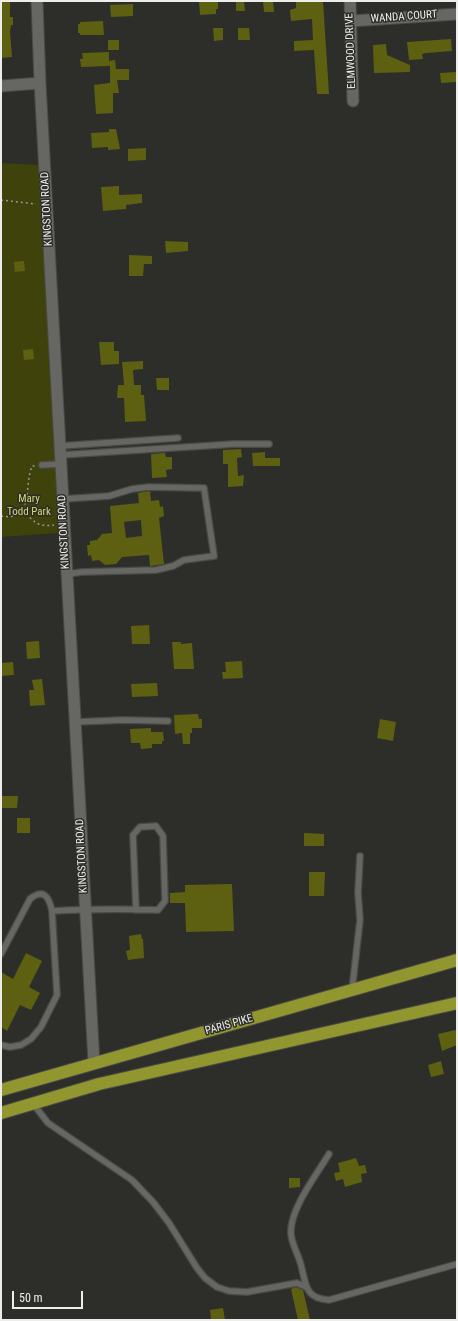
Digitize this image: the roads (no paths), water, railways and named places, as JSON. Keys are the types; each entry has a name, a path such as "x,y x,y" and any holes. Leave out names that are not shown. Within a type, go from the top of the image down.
{"highway":[{"name":"PARIS PIKE","path":"1,1090 457,960"},
{"path":"1,1113 99,1084 457,1003"},
{"path":"94,1063 99,1084"}],"street":[{"name":"KINGSTON ROAD","path":"37,1 46,205 94,1063"},
{"name":"ELMWOOD DRIVE","path":"350,1 353,101"},
{"name":"WANDA COURT","path":"351,21 457,14"},
{"path":"1,86 40,83"}],"lane":[{"path":"42,465 60,455 178,438"},
{"path":"60,455 234,444 269,444"},
{"path":"63,499 109,496 132,489 149,487 204,488 214,556 184,560 173,566 156,570 82,572 67,574"},
{"path":"75,722 123,720 168,721"},
{"path":"52,911 85,909 136,910 158,910 165,901 163,836 156,826 140,827 133,835 136,910"},
{"path":"352,990 360,920 358,894 360,856"},
{"path":"1,954 30,899 34,895 41,894 47,896 50,901 52,911 57,994 41,1027 31,1038 21,1045 10,1047 1,1045"},
{"path":"34,1104 48,1123 121,1170 132,1180 157,1207 201,1273 217,1287 229,1291 247,1292 297,1283 306,1287"},
{"path":"329,1154 300,1203 291,1226 291,1236 302,1266 306,1287 312,1295 319,1300 329,1300 457,1264"}],"park label":[{"name":"Mary Todd Park","path":"29,505"}]}
